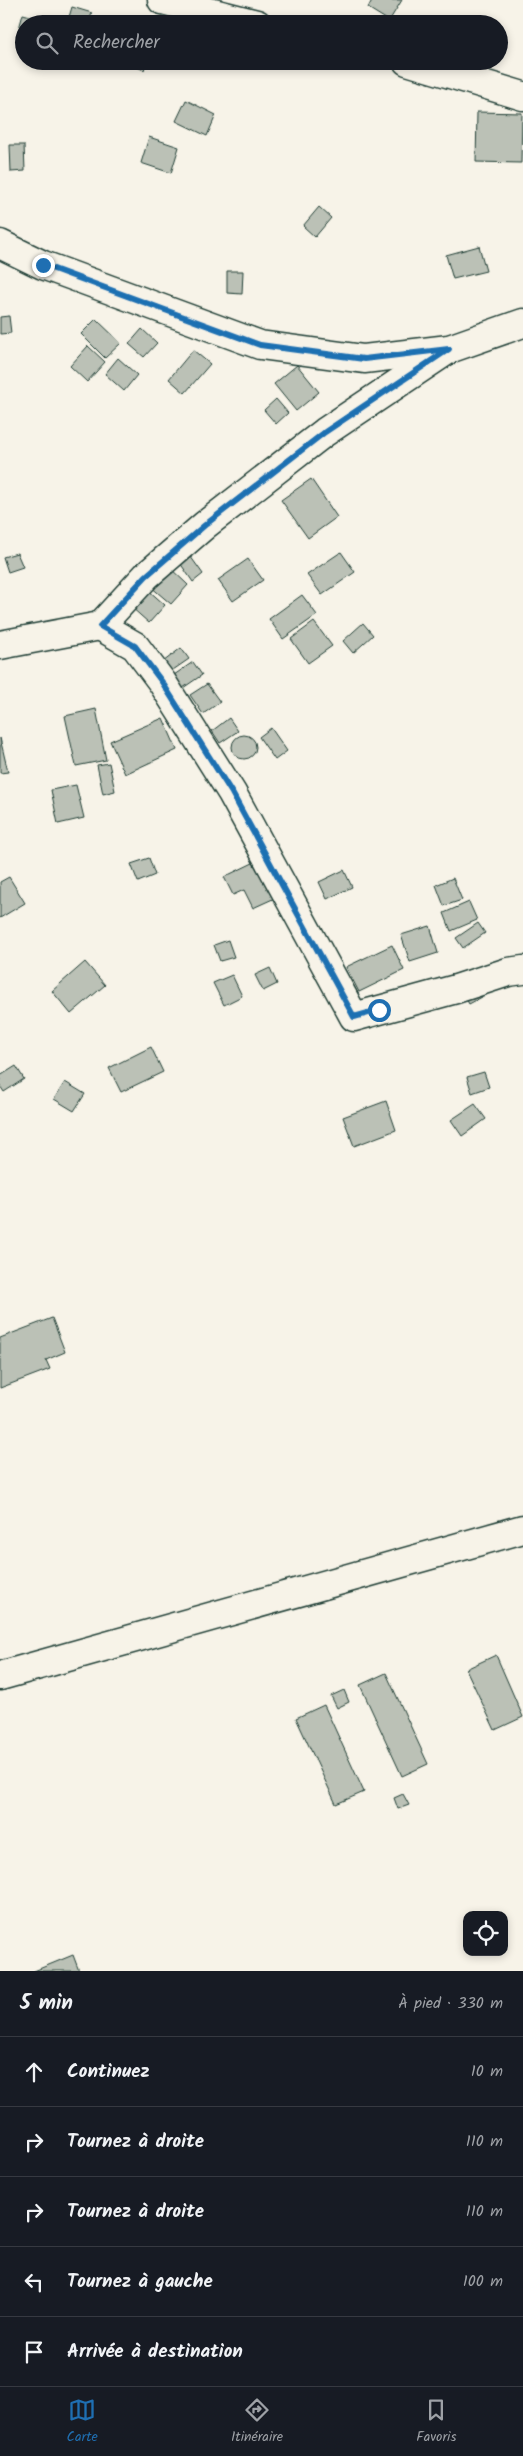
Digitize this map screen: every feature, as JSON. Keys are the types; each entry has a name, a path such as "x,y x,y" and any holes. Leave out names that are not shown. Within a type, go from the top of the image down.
{"street":[{"path":"162,0 221,15"},
{"path":"438,70 523,96"},
{"path":"0,244 43,265 260,345 364,359 449,349 523,323"},
{"path":"0,644 100,626 146,576 205,525 325,432 449,349"},
{"path":"100,626 135,646 162,682 232,793 354,1017 456,989 508,972 523,970"},
{"path":"0,1676 523,1529"}],"building":[{"path":"372,0 402,0 393,15 379,15 368,8"},
{"path":"72,7 92,13 91,15 70,15"},
{"path":"186,100 216,115 207,136 176,121"},
{"path":"477,112 522,113 521,163 476,162"},
{"path":"149,137 179,147 171,173 141,163"},
{"path":"10,145 24,145 25,171 11,172"},
{"path":"319,207 331,218 315,237 303,226"},
{"path":"479,246 486,271 453,279 446,255"},
{"path":"227,271 243,271 242,294 227,293"},
{"path":"9,316 11,333 0,334 0,317"},
{"path":"96,319 121,343 105,358 81,334"},
{"path":"142,329 157,343 144,357 129,344"},
{"path":"88,346 105,362 87,382 70,366"},
{"path":"193,350 210,364 185,393 169,379"},
{"path":"118,358 137,375 124,391 105,374"},
{"path":"297,365 319,392 296,411 274,384"},
{"path":"276,399 288,413 276,424 264,410"},
{"path":"311,479 337,517 308,538 281,500"},
{"path":"341,552 355,572 322,595 307,575"},
{"path":"17,553 23,567 8,572 3,557"},
{"path":"188,553 203,574 193,582 178,560"},
{"path":"248,559 263,580 233,601 218,580"},
{"path":"168,566 188,585 171,604 150,586"},
{"path":"147,589 165,605 149,623 131,607"},
{"path":"302,595 317,615 283,639 269,619"},
{"path":"314,622 332,646 308,663 291,639"},
{"path":"363,623 373,635 353,653 343,641"},
{"path":"181,648 189,659 170,672 163,662"},
{"path":"193,662 202,675 183,688 174,675"},
{"path":"207,684 220,702 203,714 190,695"},
{"path":"96,709 106,760 76,766 65,716"},
{"path":"163,718 177,750 125,774 110,741"},
{"path":"229,718 238,731 220,743 212,731"},
{"path":"271,728 287,751 275,760 259,737"},
{"path":"244,735 253,738 256,747 253,756 244,759 235,756 232,747 235,738"},
{"path":"0,738 8,772 0,773"},
{"path":"109,763 115,791 103,794 97,765"},
{"path":"76,785 84,818 58,824 51,790"},
{"path":"149,858 155,875 138,882 131,864"},
{"path":"257,861 275,898 253,908 244,890 233,895 224,877"},
{"path":"344,870 352,887 327,899 319,882"},
{"path":"9,877 25,903 0,918 0,882"},
{"path":"453,878 462,900 444,906 436,885"},
{"path":"469,902 477,920 451,931 444,913"},
{"path":"478,923 485,933 463,948 456,938"},
{"path":"430,926 438,953 410,962 401,935"},
{"path":"228,940 234,957 220,961 214,945"},
{"path":"392,945 404,970 359,992 346,967"},
{"path":"85,962 105,985 71,1014 52,991"},
{"path":"270,968 277,984 263,991 255,975"},
{"path":"232,975 242,996 224,1005 213,983"},
{"path":"477,988 482,997 469,1004 464,995"},
{"path":"151,1047 163,1072 121,1092 109,1068"},
{"path":"16,1066 24,1079 4,1092 0,1086 0,1076"},
{"path":"484,1072 489,1087 472,1093 467,1077"},
{"path":"65,1082 85,1094 74,1111 54,1099"},
{"path":"386,1101 396,1130 354,1146 343,1117"},
{"path":"475,1104 486,1119 462,1136 451,1120"},
{"path":"52,1318 65,1352 46,1360 50,1369 0,1388 0,1338"},
{"path":"496,1655 523,1717 495,1730 466,1669"},
{"path":"386,1673 428,1764 402,1776 360,1685"},
{"path":"344,1690 349,1702 337,1708 331,1696"},
{"path":"324,1705 364,1792 336,1804 296,1718"},
{"path":"403,1794 409,1805 398,1809 394,1798"},
{"path":"73,1955 79,1971 34,1971"}],"route":[{"path":"43,265 260,345 364,359 449,349 325,432 205,525 146,576 100,626 135,646 162,682 232,793 354,1017 379,1010"}]}
